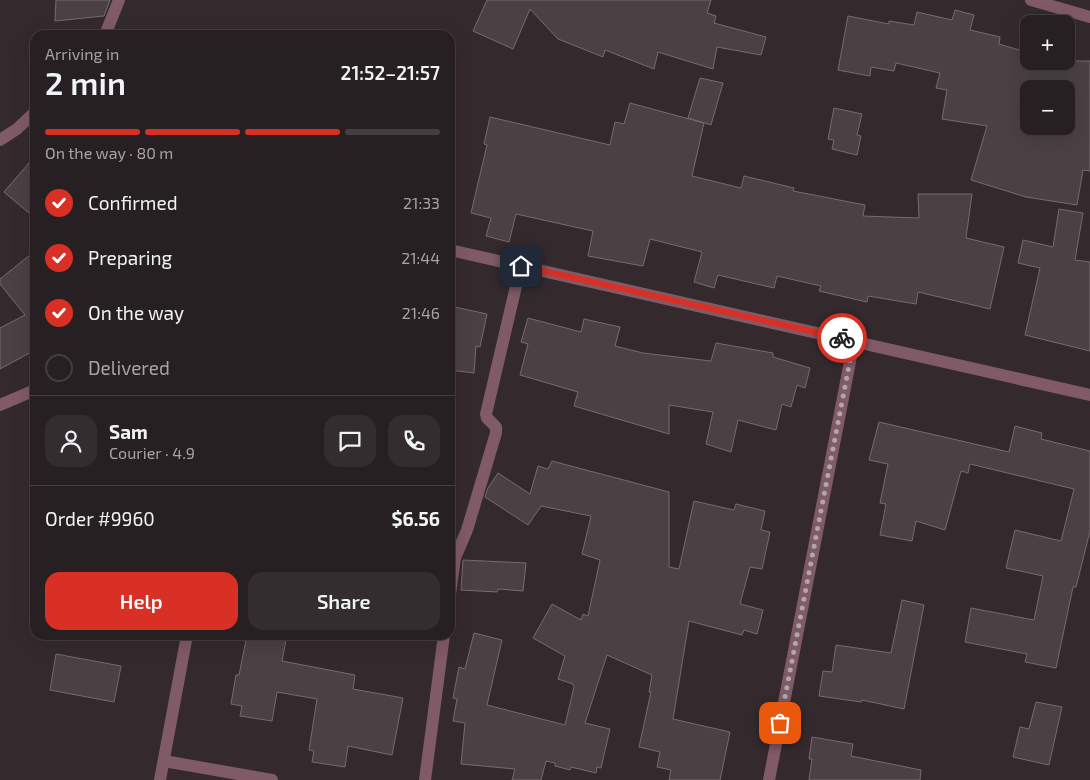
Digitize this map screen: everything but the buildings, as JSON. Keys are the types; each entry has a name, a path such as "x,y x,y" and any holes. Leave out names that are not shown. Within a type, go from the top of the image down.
{"street":[{"path":"107,30 119,0"},
{"path":"1031,0 1073,6 1090,17"},
{"path":"0,140 17,129 30,117"},
{"path":"455,251 1090,395"},
{"path":"455,558 467,530 496,433 496,427 487,418 486,414 521,266"},
{"path":"769,780 854,340"},
{"path":"0,405 30,392"},
{"path":"160,780 186,640"},
{"path":"425,780 443,640"},
{"path":"164,761 272,780"}],"way so far":[{"path":"780,723 854,340 842,338"}],"route":[{"path":"521,266 842,338"}]}
